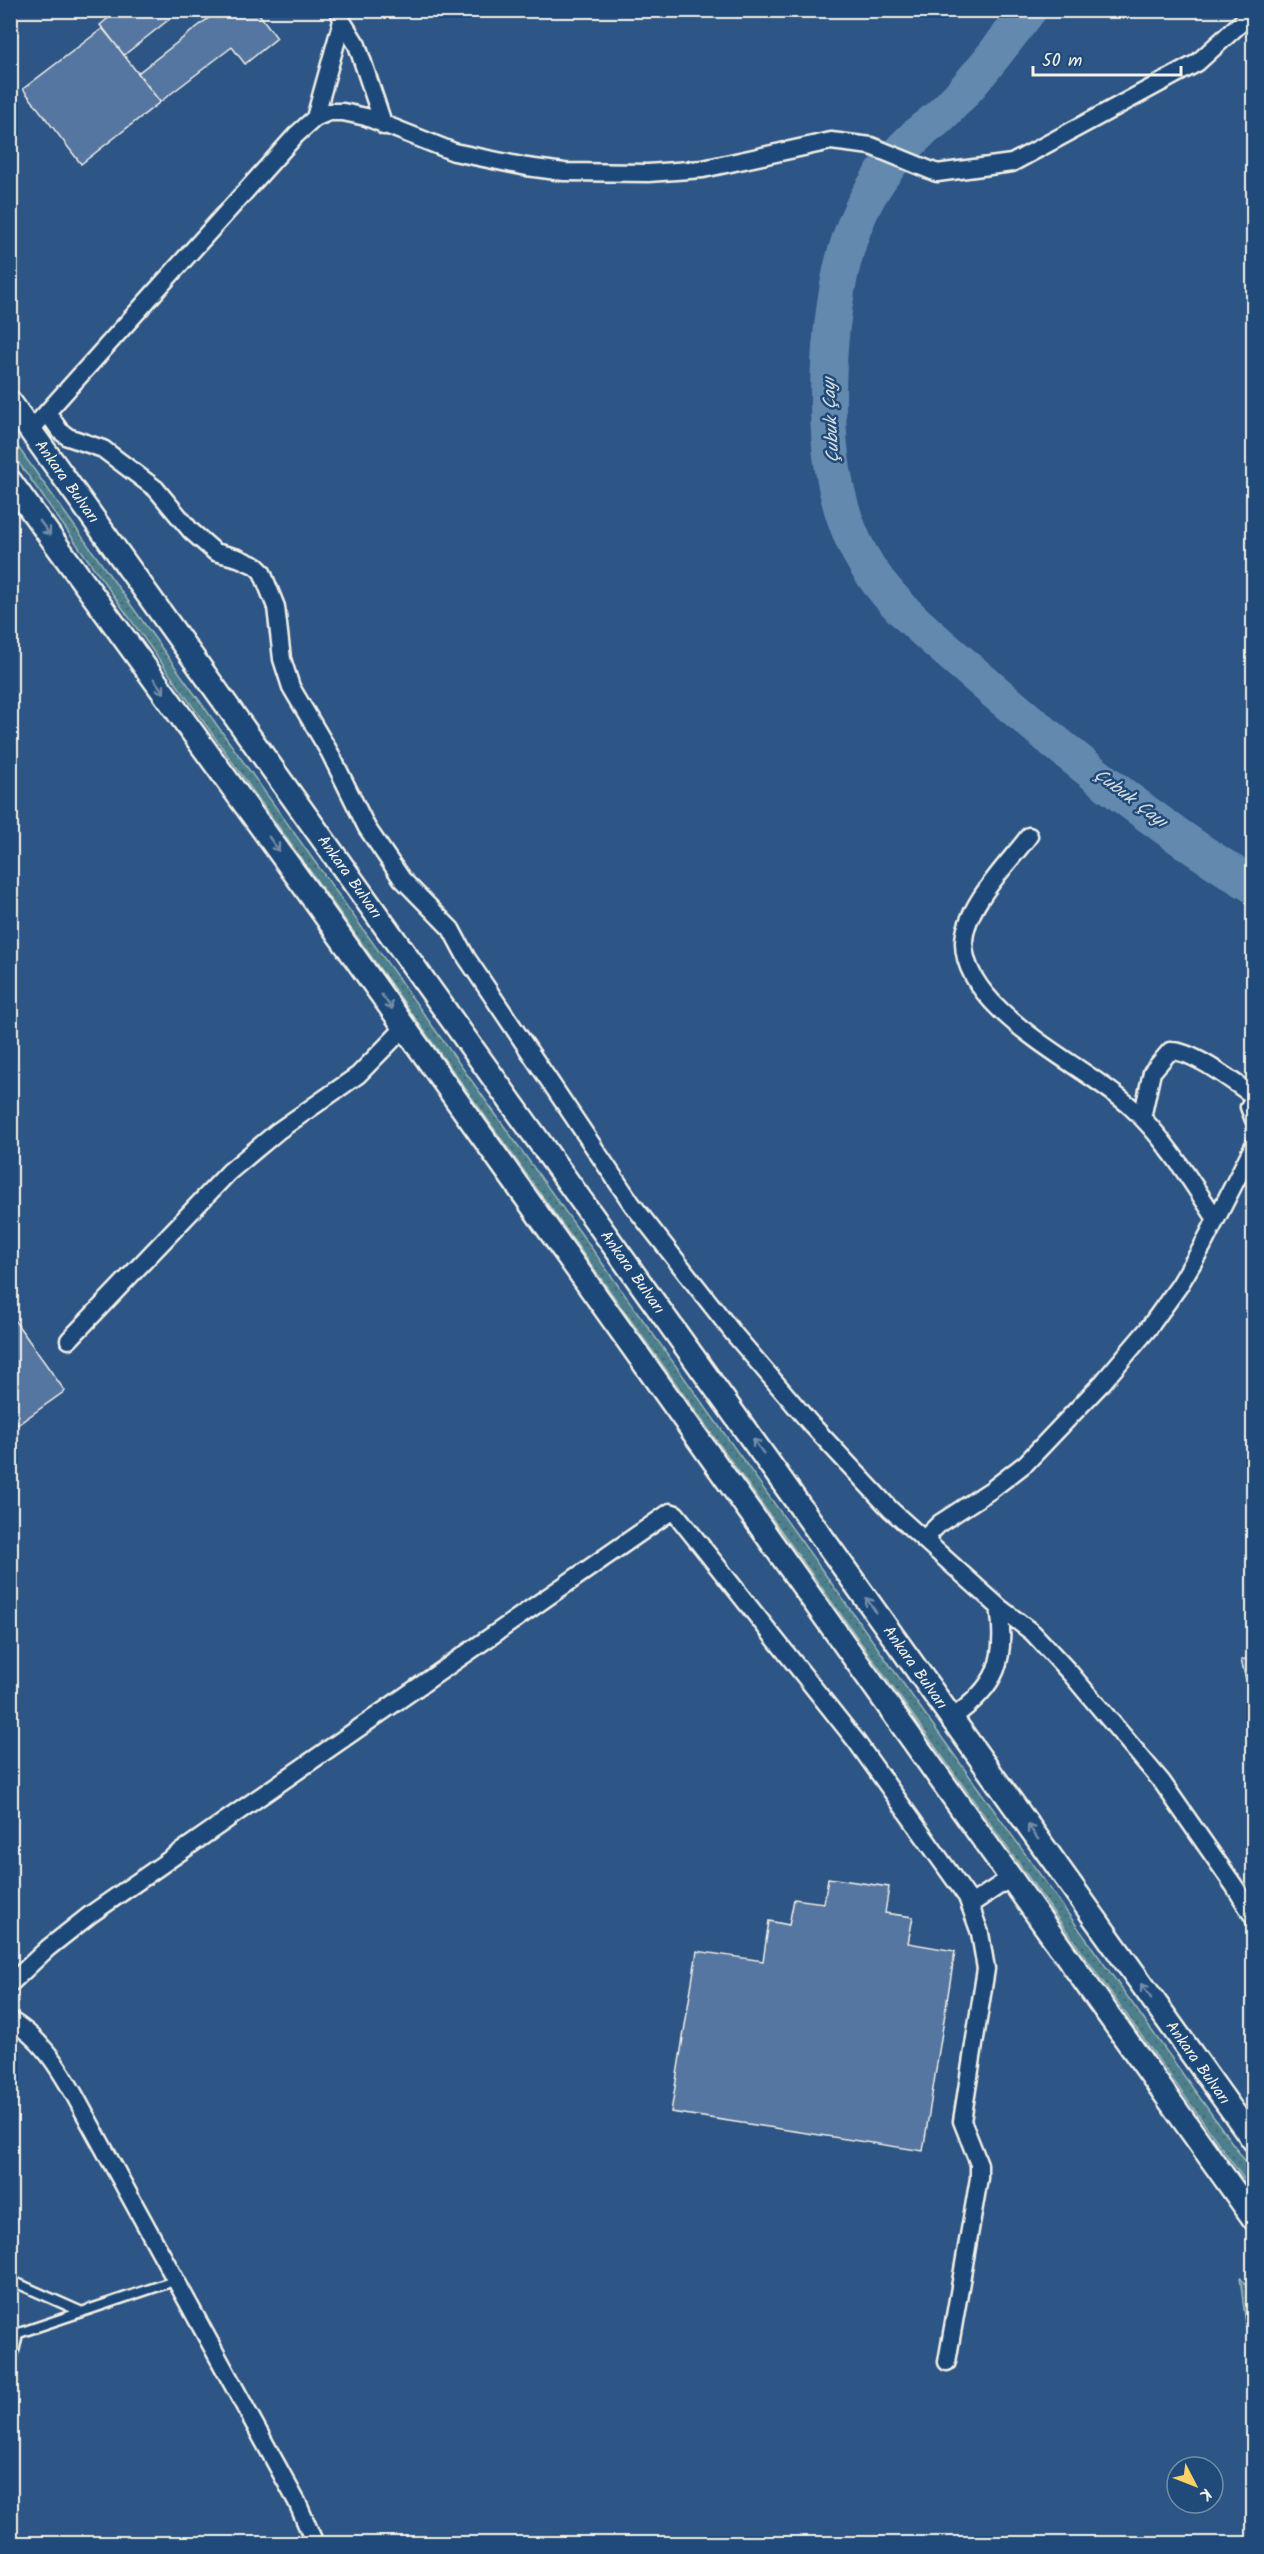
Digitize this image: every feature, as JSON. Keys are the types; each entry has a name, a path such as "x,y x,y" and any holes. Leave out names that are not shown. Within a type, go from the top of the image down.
{"main road":[{"name":"Ankara Bulvarı","path":"10,402 1254,2141"},
{"path":"10,481 405,1027 1009,1879 1254,2219"}],"street":[{"path":"31,430 288,144 315,118 328,112 343,112 366,117 454,152 527,167 587,174 703,169 831,141 872,146 937,173 1012,163 1197,63 1254,10"},
{"path":"341,16 357,45 384,126"},
{"path":"315,118 341,16"},
{"path":"47,412 60,431 68,437 104,449 156,489 191,531 215,552 238,558 256,566 262,572 276,607 282,659 291,687 330,753 367,828 392,866 452,929 466,957 632,1204 810,1423 891,1510 999,1607 1033,1633 1139,1753 1198,1832 1254,1918"},
{"path":"1029,836 973,912 964,943 967,962 981,991 1007,1017 1130,1106 1178,1163 1216,1219"},
{"path":"69,1340 229,1172 278,1131 358,1075 405,1027"},
{"path":"1142,1118 1152,1072 1170,1051 1176,1050 1192,1056 1254,1097 1249,1107 1254,1120"},
{"path":"927,1542 930,1533 939,1523 991,1490 1026,1462 1103,1382 1148,1329 1179,1287 1254,1145"},
{"path":"10,1984 48,1948 91,1914 670,1512 676,1514 856,1741 970,1904 980,1933 986,1969 963,2121 979,2164 979,2178 947,2362"},
{"path":"952,1718 985,1690 1000,1664 1002,1631 999,1607"},
{"path":"970,1904 1009,1879"},
{"path":"10,2020 39,2042 58,2067 297,2502 315,2544"}],"lane":[{"path":"10,2280 82,2312"},
{"path":"10,2369 14,2335 177,2280"}],"green space":[{"path":"10,436 1253,2172 1253,2192 11,452"},
{"path":"1240,2277 1253,2296 1253,2383"}],"building":[{"path":"118,10 181,10 124,55 100,25"},
{"path":"219,10 256,10 277,38 245,64 232,47 160,102 138,73"},
{"path":"103,28 160,102 81,164 23,89"},
{"path":"10,1314 65,1391 10,1430"},
{"path":"1254,1657 1254,1710 1241,1660"},
{"path":"828,1878 889,1887 885,1913 913,1917 908,1943 955,1951 923,2151 671,2112 697,1951 763,1961 769,1921 789,1925 794,1899 824,1903"}],"waterway":[{"name":"Çubuk Çayı","path":"1029,10 964,91 891,162 869,195 852,231 837,289 828,374 831,453 841,505 849,530 871,571 896,603 926,632 1006,702 1109,785 1144,812 1254,886"}]}
